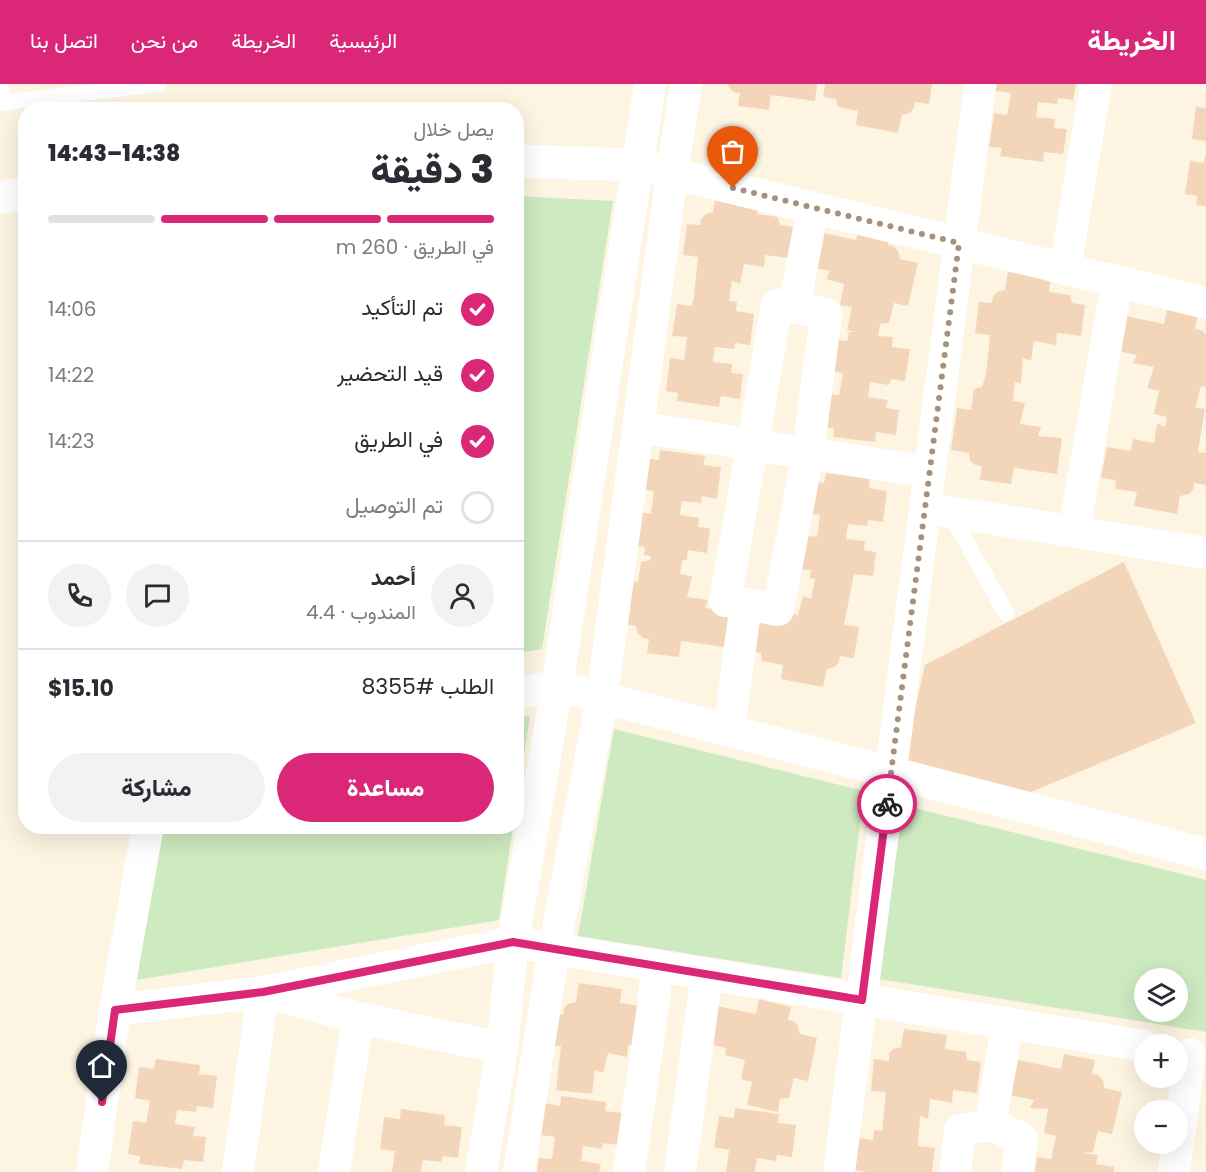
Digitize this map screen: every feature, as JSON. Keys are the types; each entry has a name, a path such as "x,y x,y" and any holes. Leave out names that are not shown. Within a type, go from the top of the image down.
{"street":[{"path":"481,1172 502,1048 513,942 557,686 650,84"},
{"path":"519,1172 554,949 602,698 672,173 686,84"},
{"path":"839,1172 891,773 938,510 930,472 980,84"},
{"path":"1065,269 1096,84"},
{"path":"524,161 638,165 1206,303"},
{"path":"0,198 18,195"},
{"path":"794,307 813,208"},
{"path":"1074,532 1117,282"},
{"path":"777,305 826,314 808,454 778,610 725,602 752,445 777,305"},
{"path":"638,427 930,472"},
{"path":"938,510 1206,553"},
{"path":"729,730 746,604"},
{"path":"524,692 557,686 1206,854"},
{"path":"92,1172 115,1010 147,834"},
{"path":"115,1010 263,992 513,942 1134,1044"},
{"path":"629,1172 657,966"},
{"path":"680,1172 707,974"},
{"path":"263,992 358,1018 502,1048"},
{"path":"238,1172 263,992"},
{"path":"334,1172 358,1018"},
{"path":"990,1125 1008,1023"},
{"path":"1174,1172 1191,1054"},
{"path":"955,1172 960,1130 990,1125 1022,1138 1017,1172"}],"lane":[{"path":"0,84 1,102 159,84"},
{"path":"938,510 1006,613"}],"green space":[{"path":"524,196 613,201 542,649 524,652"},
{"path":"530,716 524,755 524,717"},
{"path":"614,729 864,791 841,978 578,936"},
{"path":"902,805 1206,880 1206,1032 1144,1022 1188,1022 1188,968 1134,968 1134,1020 879,979"},
{"path":"158,834 512,834 499,920 137,980"}],"building":[{"path":"727,84 817,84 815,101 771,95 769,110 738,106 740,93 733,92"},
{"path":"825,84 932,84 929,104 915,102 910,113 902,115 898,133 856,125 858,111 838,107 836,99 823,97"},
{"path":"997,84 1076,84 1073,100 1058,98 1057,104 1038,102 1036,117 1055,119 1054,128 1067,129 1063,154 1044,152 1043,162 1000,156 1002,148 989,147 994,113 1007,115 1011,93 996,91"},
{"path":"1196,107 1206,108 1206,141 1192,139"},
{"path":"1205,156 1206,206 1196,205 1197,196 1185,194 1190,161 1204,163"},
{"path":"716,194 759,200 757,214 778,217 780,225 793,227 789,258 765,255 764,267 744,264 740,284 732,281 729,301 737,302 736,311 754,314 750,345 735,343 734,349 715,347 713,362 732,364 731,373 743,374 740,399 721,396 719,407 677,401 678,393 666,391 670,358 684,360 687,337 672,336 677,304 692,306 694,296 698,257 683,255 687,224 700,225 701,219 706,214 713,212"},
{"path":"860,225 891,232 888,245 894,246 900,259 918,263 908,306 894,303 889,323 880,324 878,336 893,337 892,347 910,349 905,381 891,379 889,385 870,382 868,397 888,400 886,408 899,410 896,435 876,432 875,442 833,437 834,428 822,427 826,394 839,395 843,373 828,371 832,339 847,341 849,332 855,332 847,330 852,307 840,305 844,284 826,279 830,271 806,266 814,231 856,240"},
{"path":"1008,272 1051,278 1049,292 1070,295 1072,303 1085,305 1081,336 1057,333 1056,345 1034,341 1031,361 1023,358 1021,383 1015,382 1013,401 1025,403 1020,424 1041,427 1038,436 1062,438 1057,474 1014,468 1011,484 980,480 982,466 970,461 969,453 951,450 957,408 971,410 974,389 982,387 986,374 990,335 975,333 979,302 992,303 997,292 1005,290"},
{"path":"1167,309 1198,315 1195,329 1202,330 1206,335 1206,387 1201,386 1196,406 1193,407 1205,409 1198,452 1206,453 1206,485 1194,483 1193,490 1189,494 1180,496 1177,514 1134,506 1137,492 1116,489 1115,480 1101,478 1107,447 1131,451 1133,439 1154,443 1157,423 1165,427 1167,417 1154,414 1159,391 1147,388 1154,367 1133,363 1137,355 1113,350 1121,315 1164,324"},
{"path":"660,450 705,456 703,465 721,467 717,499 702,496 701,503 682,501 680,515 699,518 698,527 710,528 707,553 688,550 687,560 682,560 680,574 692,576 687,597 708,600 705,608 729,611 724,647 681,641 679,657 647,653 649,639 638,634 636,626 618,623 624,580 638,582 641,562 650,560 651,556 644,555 645,547 633,545 638,512 651,514 654,491 640,489 644,458 659,460"},
{"path":"826,473 870,479 869,488 887,491 883,522 868,520 867,526 848,524 846,539 865,541 864,550 876,552 873,576 854,574 844,625 859,627 854,658 840,656 835,667 827,669 823,687 781,679 783,665 762,661 761,653 748,651 753,620 779,611 798,615 803,596 811,599 815,579 810,578 811,570 799,569 803,535 817,537 820,515 805,513 810,481 824,483"},
{"path":"1124,562 1196,723 1012,800 903,762 925,665"},
{"path":"579,983 622,989 620,1003 641,1006 642,1045 628,1045 627,1057 608,1053 603,1073 595,1070 592,1094 556,1090 561,1046 546,1045 550,1013 563,1015 564,1008 568,1004 576,1002"},
{"path":"759,999 791,1007 788,1020 794,1021 800,1034 817,1038 808,1081 794,1078 789,1098 780,1099 778,1112 747,1105 752,1082 741,1079 745,1060 725,1055 726,1048 703,1043 712,1005 756,1014"},
{"path":"904,1029 947,1035 945,1049 966,1052 967,1060 981,1062 977,1093 953,1090 952,1103 930,1099 928,1119 920,1116 918,1146 935,1148 932,1172 854,1170 858,1138 873,1140 874,1130 882,1131 886,1092 871,1091 874,1059 889,1061 889,1054 893,1049 901,1047"},
{"path":"1064,1054 1095,1060 1092,1074 1098,1075 1103,1080 1104,1088 1122,1092 1112,1134 1098,1131 1093,1152 1082,1153 1098,1155 1096,1164 1114,1167 1114,1172 1035,1172 1037,1157 1051,1159 1056,1136 1044,1133 1048,1109 1030,1108 1034,1100 1010,1095 1018,1060 1061,1069"},
{"path":"156,1059 200,1065 199,1074 217,1076 213,1108 197,1106 196,1112 177,1110 175,1124 195,1127 193,1136 206,1137 203,1162 184,1160 182,1169 139,1164 140,1156 128,1154 133,1121 146,1123 150,1101 135,1098 139,1067 154,1069"},
{"path":"561,1096 606,1102 605,1111 623,1113 618,1145 603,1143 602,1149 583,1146 581,1161 601,1164 599,1172 537,1172 539,1158 552,1159 555,1137 541,1135 545,1103 560,1106"},
{"path":"735,1108 779,1114 778,1123 796,1125 792,1157 777,1155 776,1161 757,1158 755,1172 726,1172 729,1150 714,1147 719,1116 734,1118"},
{"path":"401,1109 445,1115 444,1125 462,1127 458,1158 443,1156 441,1162 423,1160 421,1172 392,1172 395,1151 380,1149 384,1117 400,1119"}],"way so far":[{"path":"733,188 959,243 887,804"}],"route":[{"path":"102,1102 115,1010 263,992 513,942 862,1000 887,804"}]}
